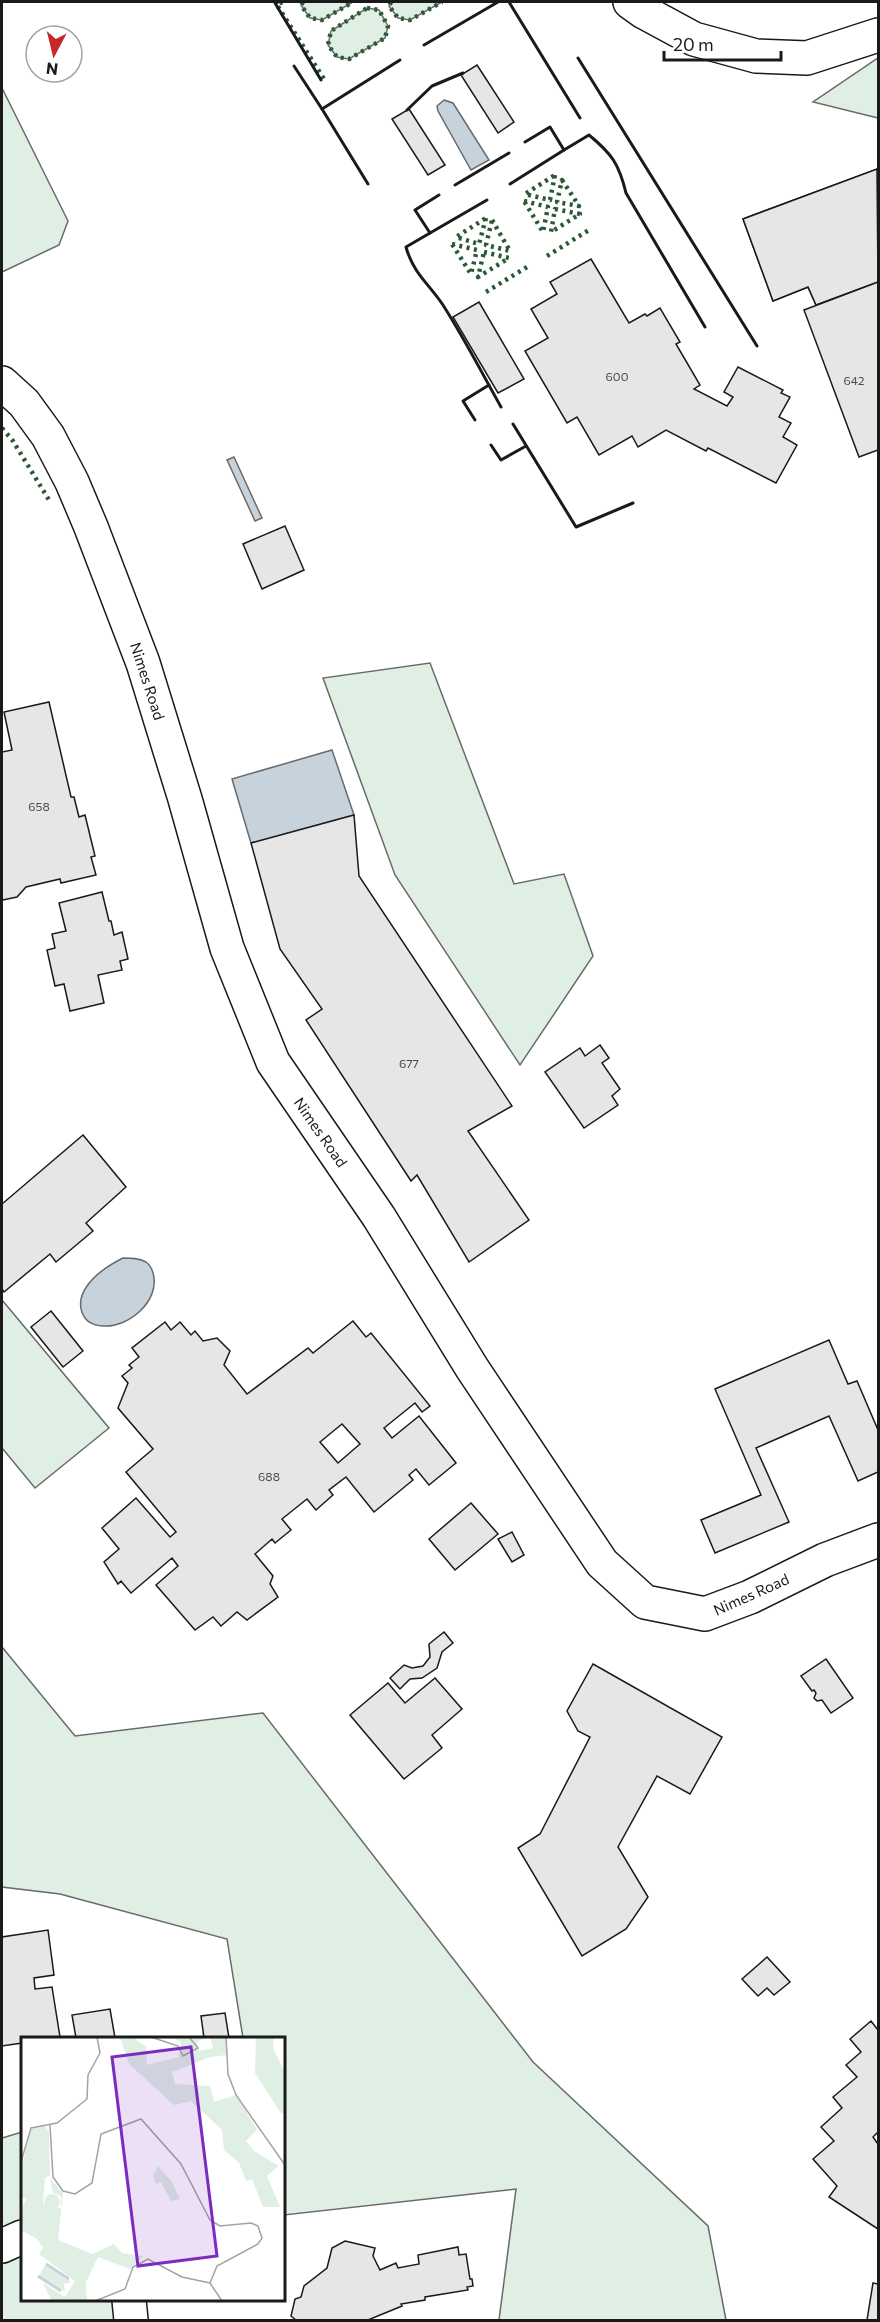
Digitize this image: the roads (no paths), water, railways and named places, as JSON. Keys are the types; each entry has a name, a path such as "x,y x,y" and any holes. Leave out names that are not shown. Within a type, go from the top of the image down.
{"street":[{"path":"630,2 694,39 756,56 807,58 879,35"},
{"name":"Nimes Road","path":"2,383 24,403 48,436 72,482 95,537 143,663 227,948 273,1062 379,1217 472,1368 602,1563 645,1602 705,1614 750,1597 825,1560 879,1540"},
{"path":"2,2246 21,2237"},
{"path":"129,2301 131,2320"}]}
